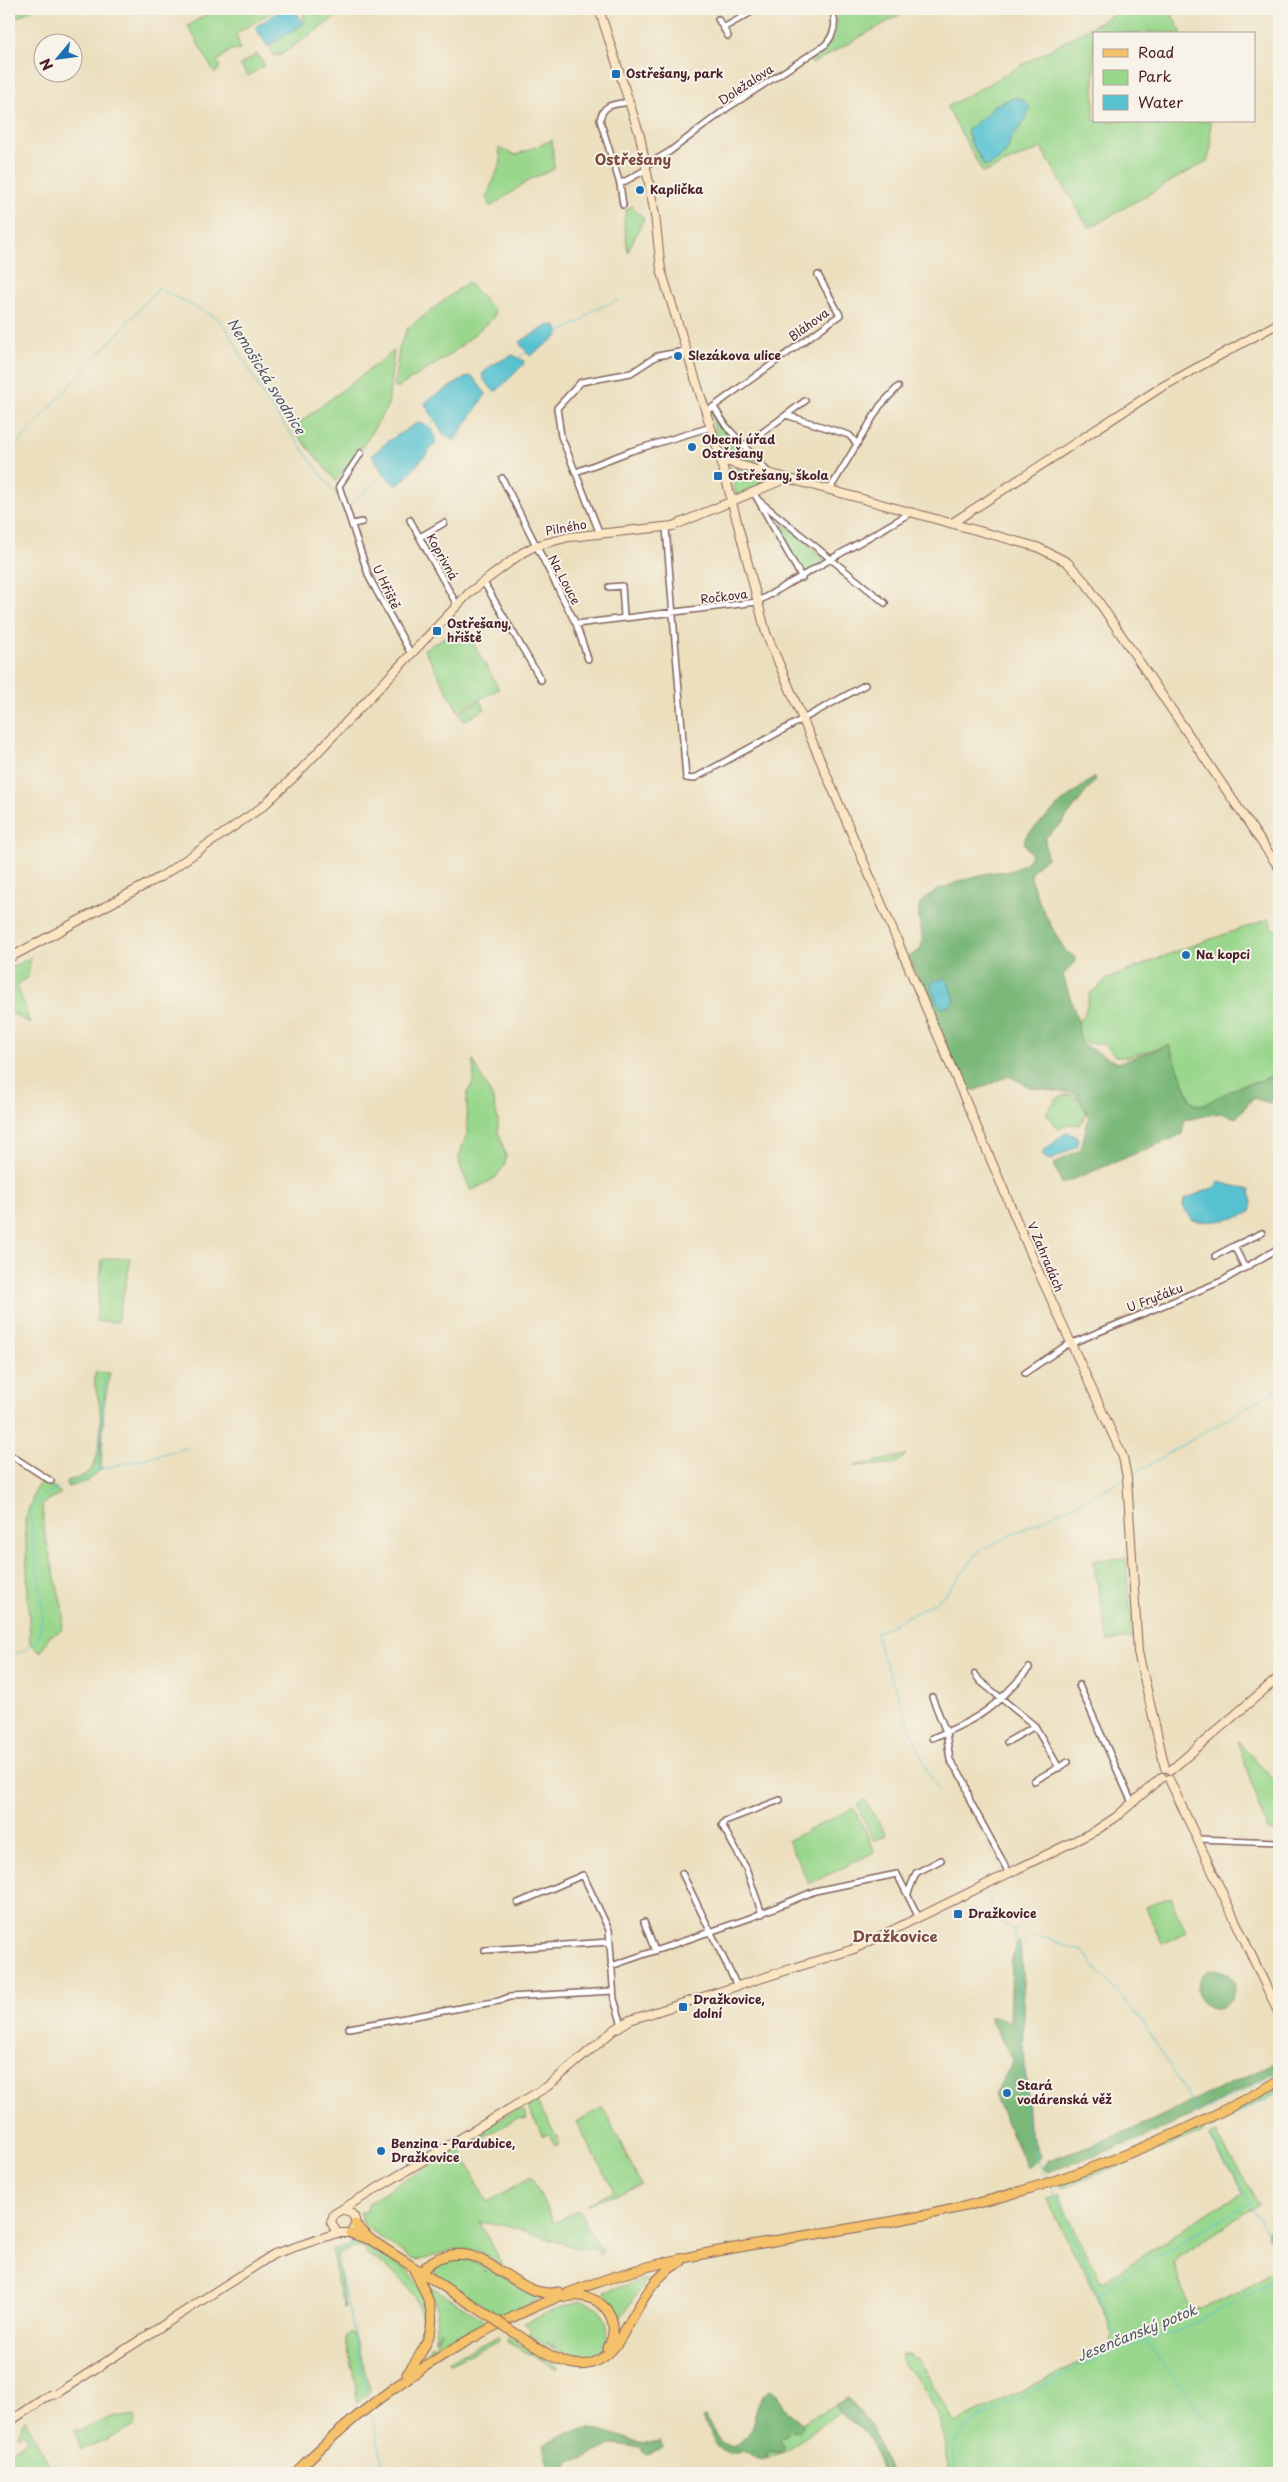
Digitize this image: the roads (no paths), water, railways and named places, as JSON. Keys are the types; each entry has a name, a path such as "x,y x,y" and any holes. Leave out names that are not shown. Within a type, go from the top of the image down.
{"main road":[{"path":"295,2473 346,2426 402,2381 465,2341 545,2301 638,2269 701,2255 929,2214 1057,2180 1180,2132 1279,2081"},
{"path":"356,2224 370,2240"},
{"path":"350,2233 370,2240 518,2335 566,2363 584,2365 598,2360 616,2345 660,2276 673,2266 701,2255"},
{"path":"421,2273 428,2264 437,2258 463,2254 482,2260 537,2291 553,2294 582,2287"},
{"path":"402,2381 426,2348 431,2327 427,2295 413,2268"},
{"path":"545,2301 572,2296 584,2296 597,2300 606,2307 613,2321 614,2333 608,2349 598,2360"}],"street":[{"name":"V Zahradách","path":"599,9 631,102 647,167 661,270 685,351 721,460 768,638 1071,1344 1120,1450 1127,1478 1138,1652 1168,1769"},
{"path":"723,28 758,9"},
{"name":"Doležalova","path":"620,184 669,152 726,110 825,45 832,36 835,26 832,9"},
{"path":"718,19 728,36"},
{"path":"623,205 620,184 600,120 604,109 608,106 631,102"},
{"name":"Bláhova","path":"706,412 840,315 818,276"},
{"path":"952,523 1160,388 1279,323"},
{"path":"600,534 561,436 557,408 576,385 586,381 631,373 657,356 685,351"},
{"path":"830,489 880,406 898,387"},
{"path":"744,446 805,401"},
{"path":"714,407 726,426 769,473"},
{"path":"786,415 849,435 856,444"},
{"path":"576,472 631,451 711,427"},
{"name":"U Hřiště","path":"361,453 339,486 369,577 411,654"},
{"path":"721,460 1037,547 1060,557 1077,571 1279,868"},
{"name":"Na Louce","path":"502,478 576,624 588,659"},
{"name":"Pilného","path":"9,958 162,876 262,807 283,788 483,581 535,546 569,537 666,528 732,503 756,497 787,478"},
{"path":"756,497 885,603"},
{"path":"756,497 802,578"},
{"name":"Ročkova","path":"576,624 757,602 802,578 912,512"},
{"name":"Koprivná","path":"410,520 458,605"},
{"path":"353,524 362,522"},
{"path":"420,537 444,523"},
{"path":"666,528 686,778 693,778 865,685"},
{"path":"483,581 541,680"},
{"path":"609,587 622,586 624,617"},
{"path":"1215,1256 1262,1233"},
{"path":"1234,1246 1245,1268"},
{"name":"U Fryčáku","path":"1025,1373 1071,1344 1222,1281 1279,1248"},
{"path":"9,1454 51,1481"},
{"path":"932,1738 978,1717 1002,1699 1029,1668"},
{"path":"975,1674 1034,1726 1059,1768"},
{"path":"1279,1676 1168,1769 1161,1772 1198,1839 1279,2014"},
{"path":"1079,1685 1132,1803"},
{"path":"932,1697 946,1732 952,1764 965,1782 970,1801 1009,1873"},
{"path":"1007,1742 1034,1726"},
{"path":"1034,1781 1068,1762"},
{"path":"320,2237 331,2226 334,2214 344,2210 548,2086 622,2025 642,2015 854,1949 1095,1831 1166,1778"},
{"path":"762,1914 746,1868 722,1825 725,1821 780,1800"},
{"path":"1198,1839 1279,1842"},
{"path":"908,1893 916,1872 941,1860"},
{"path":"682,1873 712,1932 736,1986"},
{"path":"611,1966 762,1914 815,1891 897,1874 919,1918"},
{"path":"518,1902 583,1875 609,1930 613,1990 622,2025"},
{"path":"644,1922 655,1951"},
{"path":"485,1950 610,1942"},
{"path":"349,2028 500,2001 509,1997 613,1990"},
{"path":"353,2215 362,2198"},
{"path":"49,2396 56,2394 274,2254 320,2237 337,2233 350,2233 356,2224 353,2215 344,2210"},
{"path":"331,2226 337,2233"},
{"path":"9,2422 49,2396 55,2389 91,2370"}],"water":[{"path":"283,9 295,9 304,24 267,46 255,27"},
{"path":"1016,97 1022,99 1030,107 1027,116 1010,138 1006,152 999,159 985,167 970,140 967,130 990,112 993,106"},
{"path":"549,325 556,326 559,335 530,356 520,344 521,341"},
{"path":"513,355 524,361 523,365 498,390 494,391 484,380 482,374 492,365"},
{"path":"468,376 473,377 486,394 454,441 444,435 425,404 428,400"},
{"path":"417,423 428,426 431,429 435,444 403,481 396,486 384,475 372,455 387,442"},
{"path":"944,978 948,982 955,1000 951,1005 943,1008 937,1003 931,986 933,982"},
{"path":"1067,1132 1077,1137 1078,1145 1052,1160 1045,1158 1042,1152"},
{"path":"1218,1182 1250,1190 1252,1203 1250,1212 1238,1217 1221,1220 1205,1222 1192,1220 1183,1206 1184,1199 1215,1187"}],"waterway":[{"name":"Nemošická svodnice","path":"9,453 157,290 160,289 216,317 225,326 266,400 341,501"},
{"name":"Nemošická svodnice","path":"558,333 582,321 590,312 618,300"},
{"name":"Nemošická svodnice","path":"518,358 527,352"},
{"name":"Nemošická svodnice","path":"427,427 434,421"},
{"name":"Nemošická svodnice","path":"351,504 381,478"},
{"path":"98,1470 105,1376"},
{"path":"1129,1477 1279,1388"},
{"path":"67,1485 89,1477 98,1470 187,1448"},
{"path":"939,1791 928,1772 878,1644 876,1633 935,1602 948,1591 979,1551 1124,1480"},
{"path":"9,1654 22,1652 39,1638 43,1611 30,1511 42,1496 59,1488"},
{"path":"992,1896 990,1913 998,1921 1015,1930 1027,2128 1038,2163 1048,2180"},
{"path":"1016,1952 1032,1937 1045,1938 1082,1951 1143,2022 1198,2114"},
{"path":"1276,2019 1279,2025"},
{"path":"1201,2113 1279,2072"},
{"path":"1211,2128 1279,2092"},
{"path":"1212,2139 1279,2252"},
{"path":"1051,2185 1121,2348"},
{"path":"1099,2293 1148,2261 1249,2203"},
{"path":"355,2243 340,2249 337,2258 368,2398"},
{"name":"Jesenčanský potok","path":"955,2473 956,2442 962,2432 976,2421 1099,2357 1179,2330 1229,2306 1279,2277"},
{"path":"1146,2341 1247,2473"},
{"path":"372,2415 385,2473"}],"place":[{"name":"Ostřešany, park","path":"616,74"},
{"name":"Kaplička","path":"640,190"},
{"name":"Slezákova ulice","path":"678,356"},
{"name":"Obecní úřad Ostřešany","path":"692,447"},
{"name":"Ostřešany, škola","path":"718,476"},
{"name":"Ostřešany, hřiště","path":"437,631"},
{"name":"Na kopci","path":"1186,955"},
{"name":"Dražkovice","path":"958,1914"},
{"name":"Dražkovice, dolní","path":"683,2007"},
{"name":"Stará vodárenská věž","path":"1007,2093"},
{"name":"Benzina - Pardubice, Dražkovice","path":"381,2151"}],"district":[{"name":"Ostřešany","path":"633,160"},
{"name":"Dražkovice","path":"895,1937"}]}
